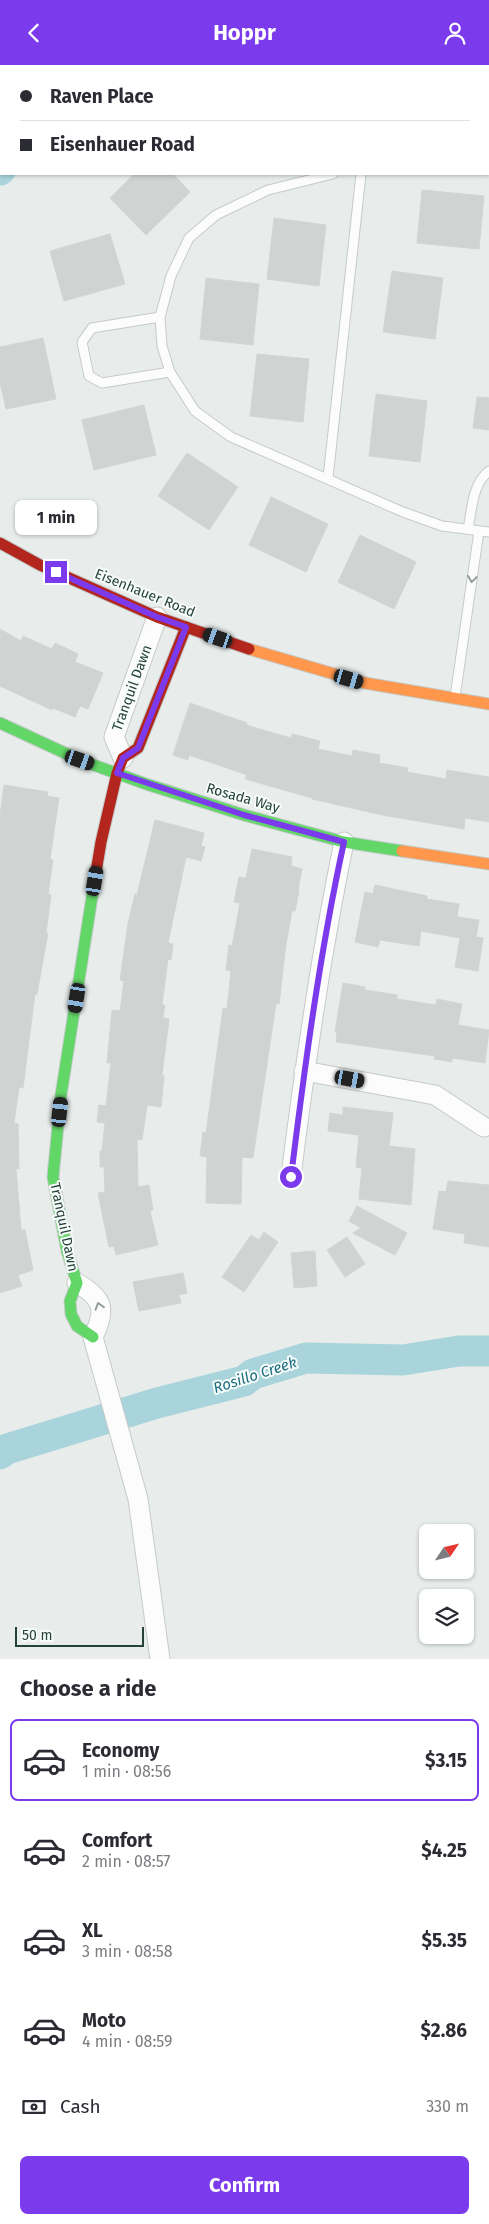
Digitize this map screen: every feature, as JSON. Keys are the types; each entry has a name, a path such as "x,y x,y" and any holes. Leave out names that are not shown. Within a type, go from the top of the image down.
{"street":[{"name":"Eisenhauer Road","path":"0,543 40,565 157,617 267,655 365,683 489,704"},
{"name":"Tranquil Dawn","path":"77,1283 94,1294 100,1305 101,1319 93,1337 77,1326 71,1314 70,1301 77,1283 67,1251 53,1177 64,1076 101,842 120,765 114,737 157,617"},
{"name":"Tranquil Dawn","path":"120,765 138,748 186,627"},
{"name":"Rosada Way","path":"0,723 80,760 120,765 244,815 344,842 489,864"},
{"path":"291,1177 304,1071 328,917 344,842"},
{"path":"304,1071 435,1095 484,1127"},
{"path":"93,1337 138,1499 160,1659"}],"lane":[{"path":"328,175 268,190 216,215 189,238 171,276 160,317 162,346 170,373 195,411 231,437 403,512 442,526 489,533"},
{"path":"328,478 361,175"},
{"path":"160,317 92,328 82,342 89,376 102,383 170,373"},
{"path":"468,529 477,487 483,475 489,471"},
{"path":"454,698 478,531"}],"building":[{"path":"133,175 174,175 190,192 146,235 110,198"},
{"path":"422,190 484,196 479,249 417,243"},
{"path":"274,218 326,225 319,286 267,279"},
{"path":"110,234 125,284 64,301 50,251"},
{"path":"392,271 443,278 435,339 383,332"},
{"path":"206,278 259,284 253,345 200,339"},
{"path":"43,338 56,399 6,409 0,383 0,347"},
{"path":"257,354 309,359 303,422 250,416"},
{"path":"376,394 427,401 420,462 369,456"},
{"path":"477,397 489,398 489,430 473,428"},
{"path":"144,405 156,455 94,470 82,420"},
{"path":"187,453 238,487 209,530 158,496"},
{"path":"271,497 328,524 306,572 249,545"},
{"path":"360,535 416,562 394,609 338,582"},
{"path":"0,629 21,641 23,636 52,649 55,643 78,654 75,662 103,673 88,709 80,706 75,717 53,708 52,710 0,686"},
{"path":"190,703 247,723 246,725 291,738 292,734 320,741 318,749 352,756 353,750 380,755 379,763 408,768 407,772 446,779 447,770 489,777 489,822 465,818 464,829 382,815 312,799 245,779 247,775 189,755 188,760 173,755"},
{"path":"4,785 48,792 47,796 59,798 50,859 53,860 48,894 51,895 46,933 48,933 37,994 35,994 23,1088 19,1087 14,1123 18,1124 19,1169 16,1168 21,1230 25,1230 33,1270 18,1275 22,1286 0,1293 0,816"},
{"path":"155,820 204,833 201,846 205,847 201,861 186,857 168,943 173,944 171,960 168,959 162,1005 165,1005 163,1018 169,1019 162,1075 164,1076 161,1107 147,1105 142,1140 137,1139 138,1187 149,1185 153,1210 150,1211 158,1245 116,1255 114,1246 109,1247 98,1193 105,1192 104,1167 100,1167 100,1151 102,1151 105,1123 97,1122 99,1105 106,1106 111,1063 107,1063 112,1010 120,1011 124,981 120,980 128,924"},
{"path":"252,849 292,857 291,866 302,869 295,911 292,911 286,944 279,1004 276,1004 253,1158 242,1157 241,1204 206,1203 207,1157 200,1156 203,1132 206,1133 223,1008 227,1009 231,971 226,970 229,945 232,946 240,903 234,902 239,877 246,878"},
{"path":"375,885 427,896 427,899 459,904 457,917 479,920 476,937 483,938 478,971 455,967 460,938 421,931 419,946 380,940 378,947 355,942 365,892 373,894"},
{"path":"343,983 365,987 365,990 397,995 397,999 436,1005 437,999 462,1004 458,1025 489,1030 485,1063 452,1058 452,1062 434,1059 435,1056 336,1042 337,1032 335,1032"},
{"path":"343,1107 393,1113 389,1146 415,1149 411,1205 359,1199 362,1168 356,1167 359,1135 328,1131 330,1113 343,1115"},
{"path":"448,1181 489,1185 489,1247 464,1243 465,1234 433,1229 439,1191 446,1192"},
{"path":"357,1206 407,1233 395,1255 353,1233 361,1228 349,1221"},
{"path":"264,1232 278,1242 244,1292 222,1277 251,1235 259,1240"},
{"path":"347,1237 365,1264 345,1277 327,1250"},
{"path":"315,1251 317,1286 294,1288 291,1253"},
{"path":"183,1273 187,1293 179,1295 181,1303 139,1311 133,1282"}],"waterway":[{"name":"Rosillo Creek","path":"0,1454 7,1449 157,1403 244,1381 253,1374 306,1358 403,1360 459,1351 489,1351"}],"traffic: fast":[{"path":"0,723 80,760 146,784 244,815 344,842 402,851"},
{"path":"93,1337 77,1326 71,1314 70,1301 77,1283 67,1251 53,1177 61,1095 94,884"}],"traffic: slow":[{"path":"249,649 365,683 489,704"},
{"path":"402,851 489,864"}],"traffic: jam":[{"path":"0,543 40,565 157,617 249,649"},
{"path":"94,884 101,842 117,773 123,758 138,748 186,627"}],"route":[{"path":"56,572 157,617 186,627 138,748 123,758 117,773 244,815 344,842 328,917 304,1071 291,1177"}]}
